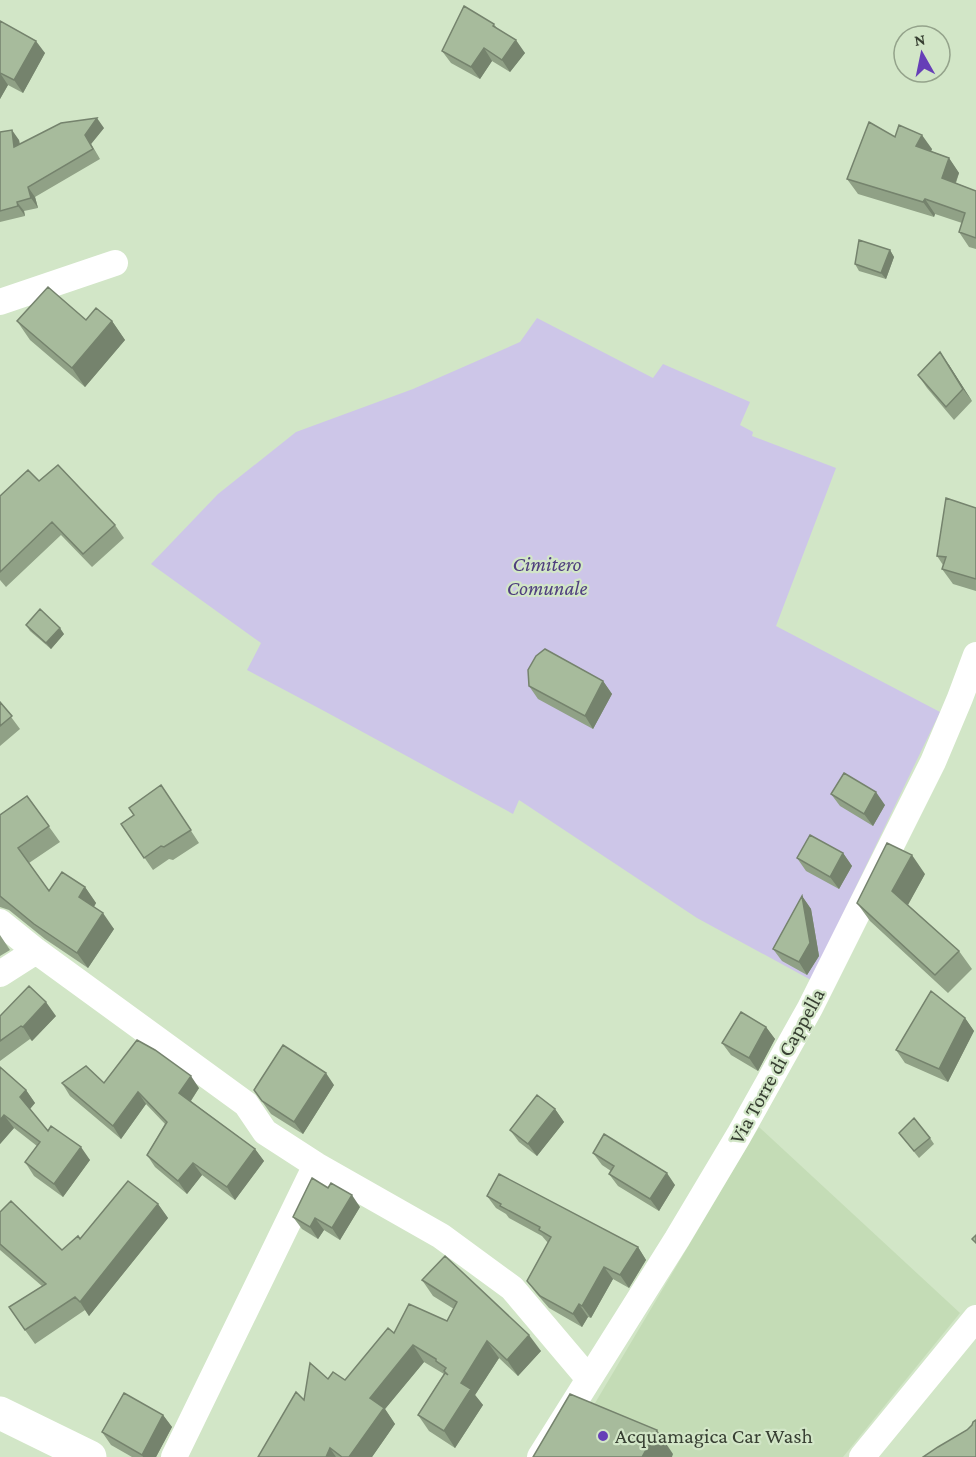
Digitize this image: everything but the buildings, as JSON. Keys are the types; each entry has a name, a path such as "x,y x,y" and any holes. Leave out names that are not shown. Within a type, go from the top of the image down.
{"street":[{"path":"0,302 115,263"},
{"name":"Via Torre di Cappella","path":"540,1457 682,1230 739,1135 810,1008 933,762 968,703 976,655"},
{"path":"0,922 36,951 246,1104 264,1132 441,1236 512,1288 589,1380"},
{"path":"0,974 36,951"},
{"path":"174,1457 316,1164"},
{"path":"862,1457 976,1318"},
{"path":"0,1413 90,1457"}],"shaded area":[{"path":"759,1127 960,1313 843,1457 563,1457"}],"green space":[{"name":"Cimitero Comunale","path":"537,318 653,378 663,364 750,402 740,425 753,432 752,436 836,468 776,626 940,712 811,980 697,918 519,800 513,814 247,670 261,643 151,564 218,494 296,432 413,389 520,342"}],"place":[{"name":"Acquamagica Car Wash","path":"603,1436"}]}
